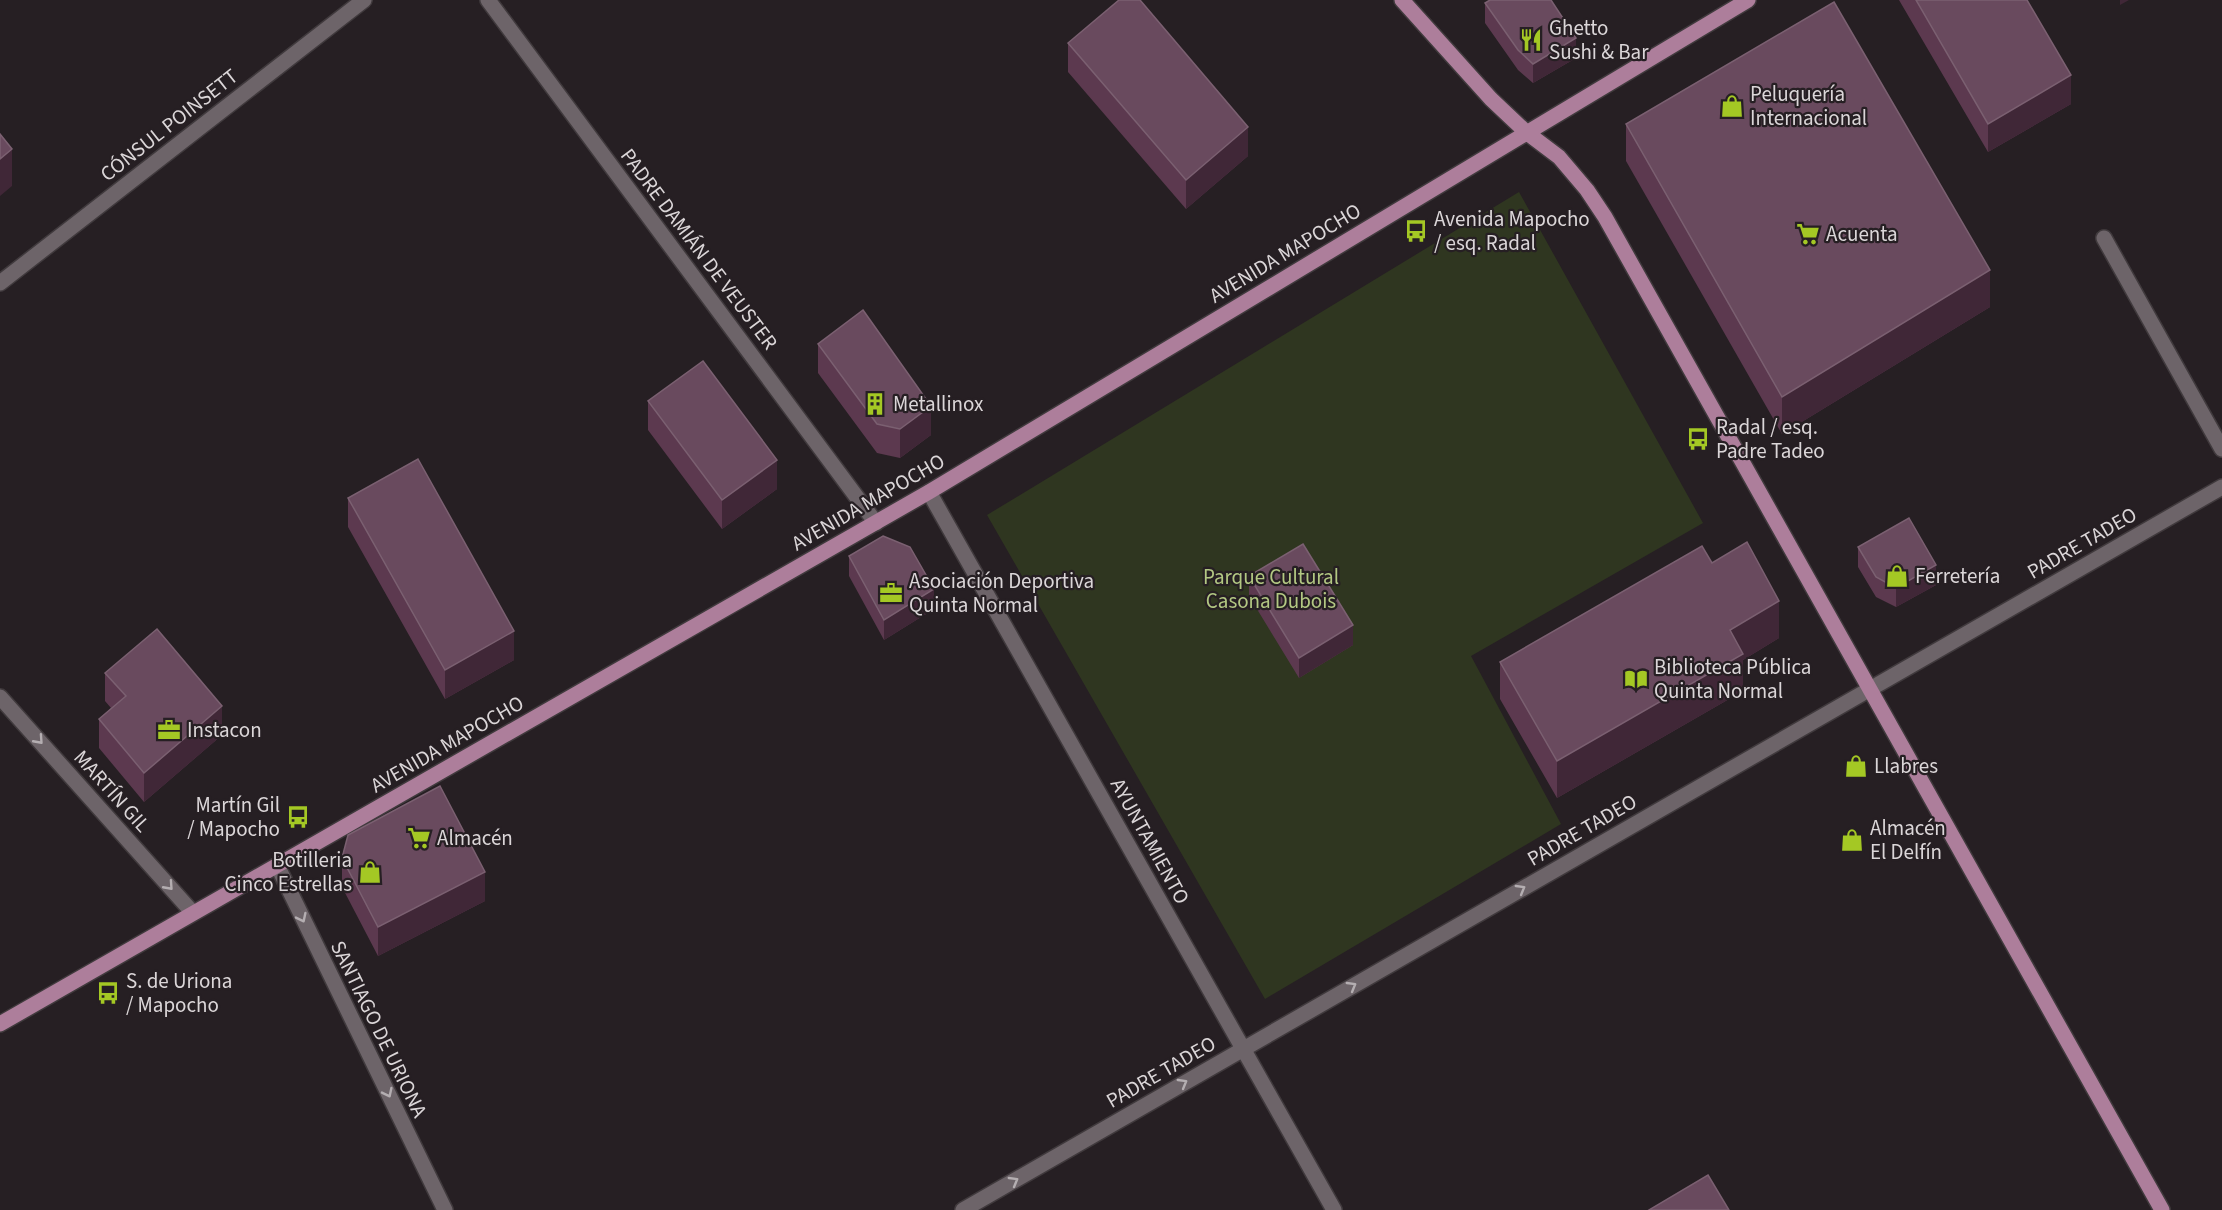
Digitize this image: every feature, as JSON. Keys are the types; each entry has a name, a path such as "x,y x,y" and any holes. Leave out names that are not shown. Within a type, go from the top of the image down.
{"main road":[{"path":"1402,0 1491,99 1526,132 1559,157 1574,173 1605,217 2162,1210"},
{"name":"AVENIDA MAPOCHO","path":"0,1024 929,492 1748,0"}],"street":[{"name":"CÓNSUL POINSETT","path":"0,283 364,0"},
{"name":"PADRE DAMIÁN DE VEUSTER","path":"488,0 876,523"},
{"path":"2104,238 2222,449"},
{"name":"PADRE TADEO","path":"963,1210 2222,487"},
{"name":"AYUNTAMIENTO","path":"929,492 1334,1210"},
{"name":"MARTÍN GIL","path":"0,697 193,913"},
{"name":"SANTIAGO DE URIONA","path":"277,866 445,1210"}],"green space":[{"name":"Parque Cultural Casona Dubois","path":"1519,192 1703,523 1471,656 1561,824 1265,999 987,515"}],"building":[{"path":"1119,0 1140,0 1248,127 1186,180 1068,43"},
{"name":"Ghetto Sushi & Bar","path":"1490,0 1551,0 1576,38 1533,64 1518,50 1485,3"},
{"path":"1916,0 2027,0 2071,75 1988,124"},
{"name":"Acuenta","path":"1834,2 1990,270 1782,397 1626,124"},
{"path":"0,134 12,149 0,159"},
{"path":"863,310 931,406 900,429 877,424 818,344"},
{"path":"703,361 777,460 722,500 648,401"},
{"path":"418,459 514,631 445,670 348,498"},
{"path":"1909,518 1936,565 1896,588 1876,577 1858,547"},
{"name":"Asociación Deportiva Quinta Normal","path":"883,536 910,547 934,589 884,620 849,556"},
{"name":"Biblioteca Pública Quinta Normal","path":"1747,542 1779,601 1730,630 1743,654 1557,761 1500,662 1702,546 1712,563"},
{"path":"1303,544 1353,625 1299,658 1249,576"},
{"name":"Instacon","path":"157,629 222,706 144,773 99,719 126,696 105,673"},
{"path":"440,786 485,872 378,927 342,858 348,835"},
{"path":"1708,1175 1729,1210 1649,1210"}],"place":[{"name":"Ghetto Sushi & Bar","path":"1531,40"},
{"name":"Peluquería Internacional","path":"1732,106"},
{"name":"Avenida Mapocho / esq. Radal","path":"1416,231"},
{"name":"Acuenta","path":"1808,234"},
{"name":"Metallinox","path":"875,404"},
{"name":"Radal / esq. Padre Tadeo","path":"1698,439"},
{"name":"Ferretería","path":"1897,576"},
{"name":"Asociación Deportiva Quinta Normal","path":"891,593"},
{"name":"Biblioteca Pública Quinta Normal","path":"1636,679"},
{"name":"Instacon","path":"169,730"},
{"name":"Llabres","path":"1856,766"},
{"name":"Martín Gil / Mapocho","path":"298,817"},
{"name":"Almacén","path":"419,838"},
{"name":"Almacén El Delfín","path":"1852,840"},
{"name":"Botilleria Cinco Estrellas","path":"370,872"},
{"name":"S. de Uriona / Mapocho","path":"108,993"}]}
